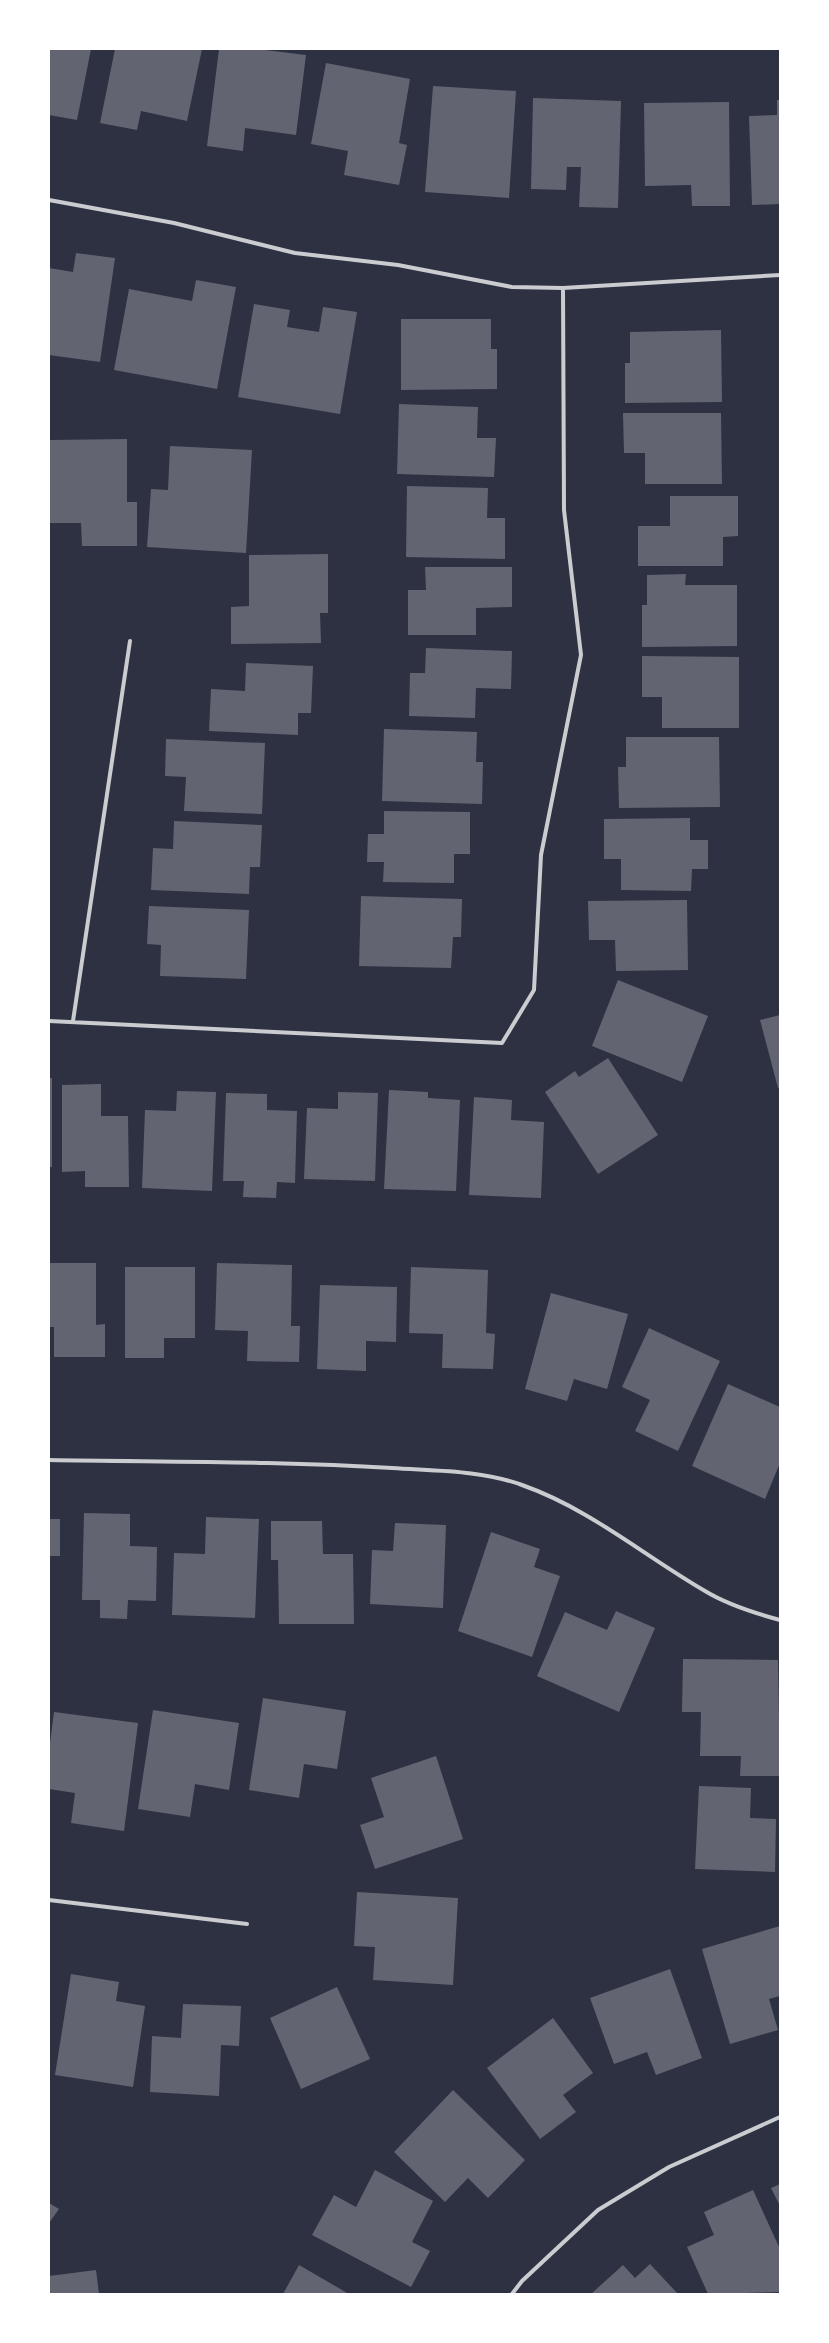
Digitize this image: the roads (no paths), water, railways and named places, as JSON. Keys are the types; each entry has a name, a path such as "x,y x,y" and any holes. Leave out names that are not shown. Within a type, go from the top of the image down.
{"street":[{"path":"49,200 174,223 295,253 398,265 512,287 562,288 780,275"},
{"path":"49,1021 502,1043 534,990 541,855 581,655 564,510 562,288"},
{"path":"73,1021 130,641"},
{"path":"49,1460 352,1466 472,1474 520,1484 567,1503 613,1530 706,1592 750,1612 780,1620"},
{"path":"49,1900 247,1924"},
{"path":"512,2294 522,2281 598,2210 669,2167 780,2117"}]}
